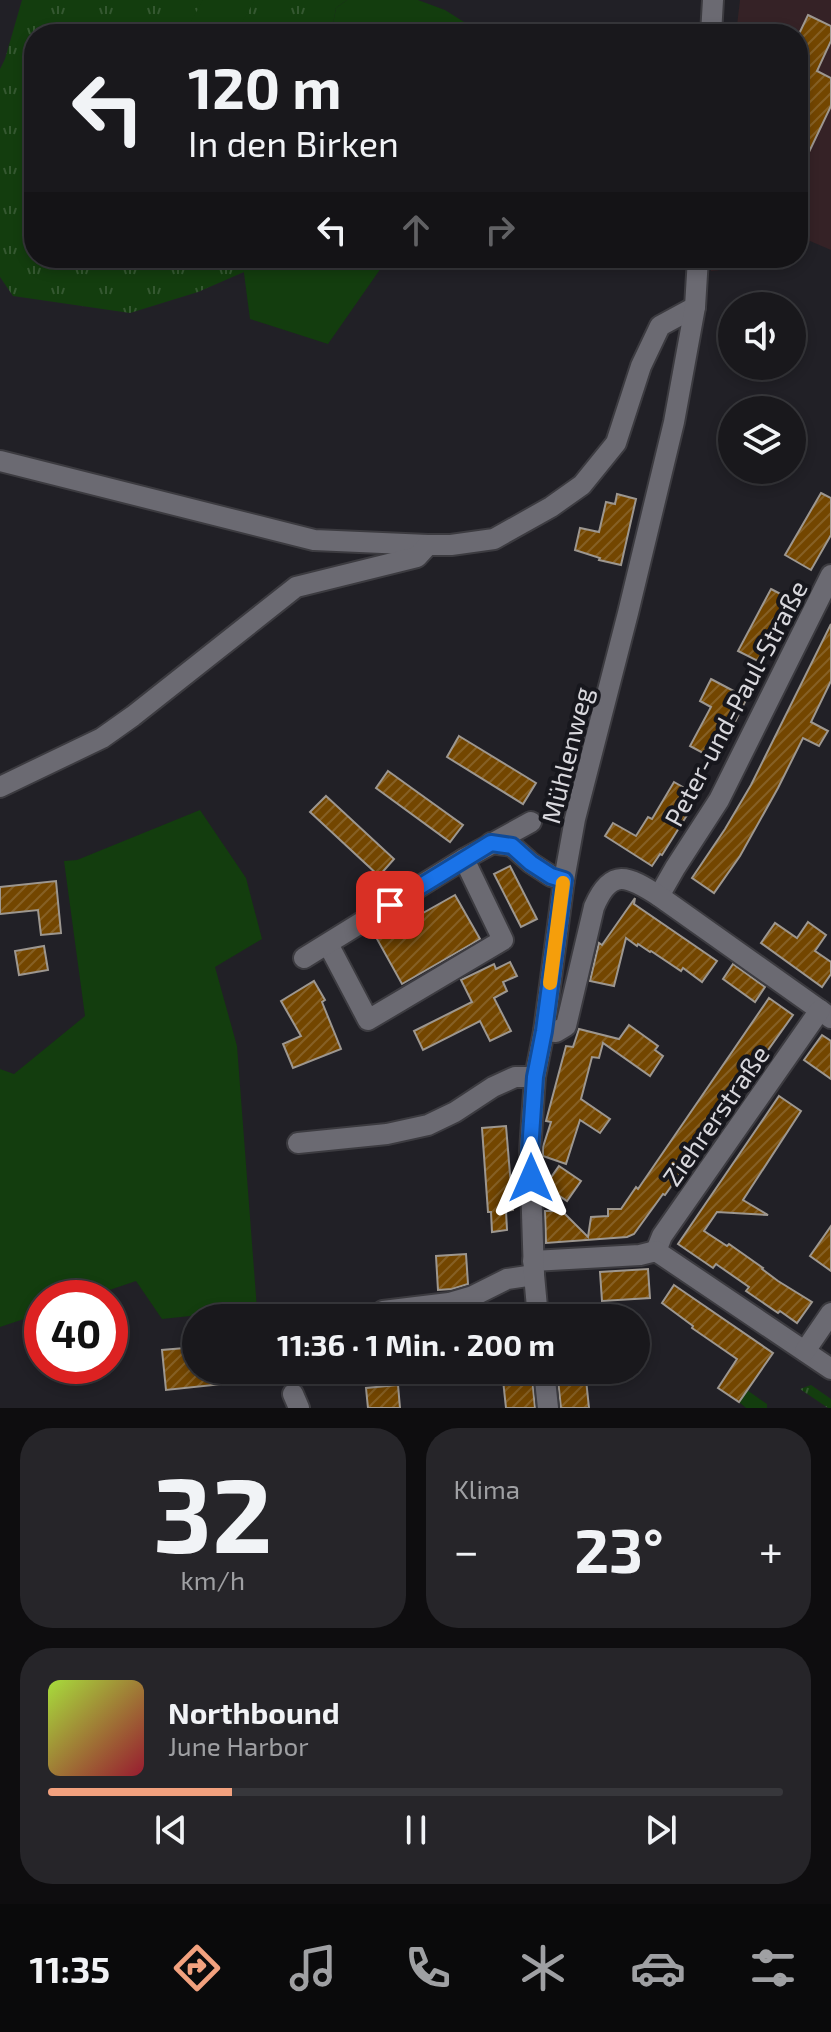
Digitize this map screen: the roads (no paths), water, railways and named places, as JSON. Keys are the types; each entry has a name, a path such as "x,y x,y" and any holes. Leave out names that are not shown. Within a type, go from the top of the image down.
{"street":[{"path":"712,24 713,0"},
{"name":"Mühlenweg","path":"537,1304 530,1151 535,1077 564,880 575,819 674,422 695,307 697,268"},
{"path":"0,461 314,540 451,545 494,539 551,507 582,485 616,443 641,366 660,326 695,307"},
{"path":"0,787 102,738 296,587 417,557 428,545"},
{"name":"Peter-und-Paul-Straße","path":"659,896 719,800 831,575"},
{"path":"304,958 464,859 531,822"},
{"path":"491,843 512,846 531,863 564,880"},
{"path":"328,944 368,1020 503,940 464,859"},
{"path":"544,1031 556,1032 566,1026 594,907 608,883 618,879 631,881 659,896 826,1014"},
{"name":"Ziehrerstraße","path":"656,1251 662,1236 826,1014"},
{"path":"298,1143 387,1134 428,1125 515,1077 535,1077"},
{"path":"441,1304 473,1296 534,1268 656,1251 831,1369"},
{"path":"805,1351 831,1313"},
{"path":"545,1384 548,1408"}]}
